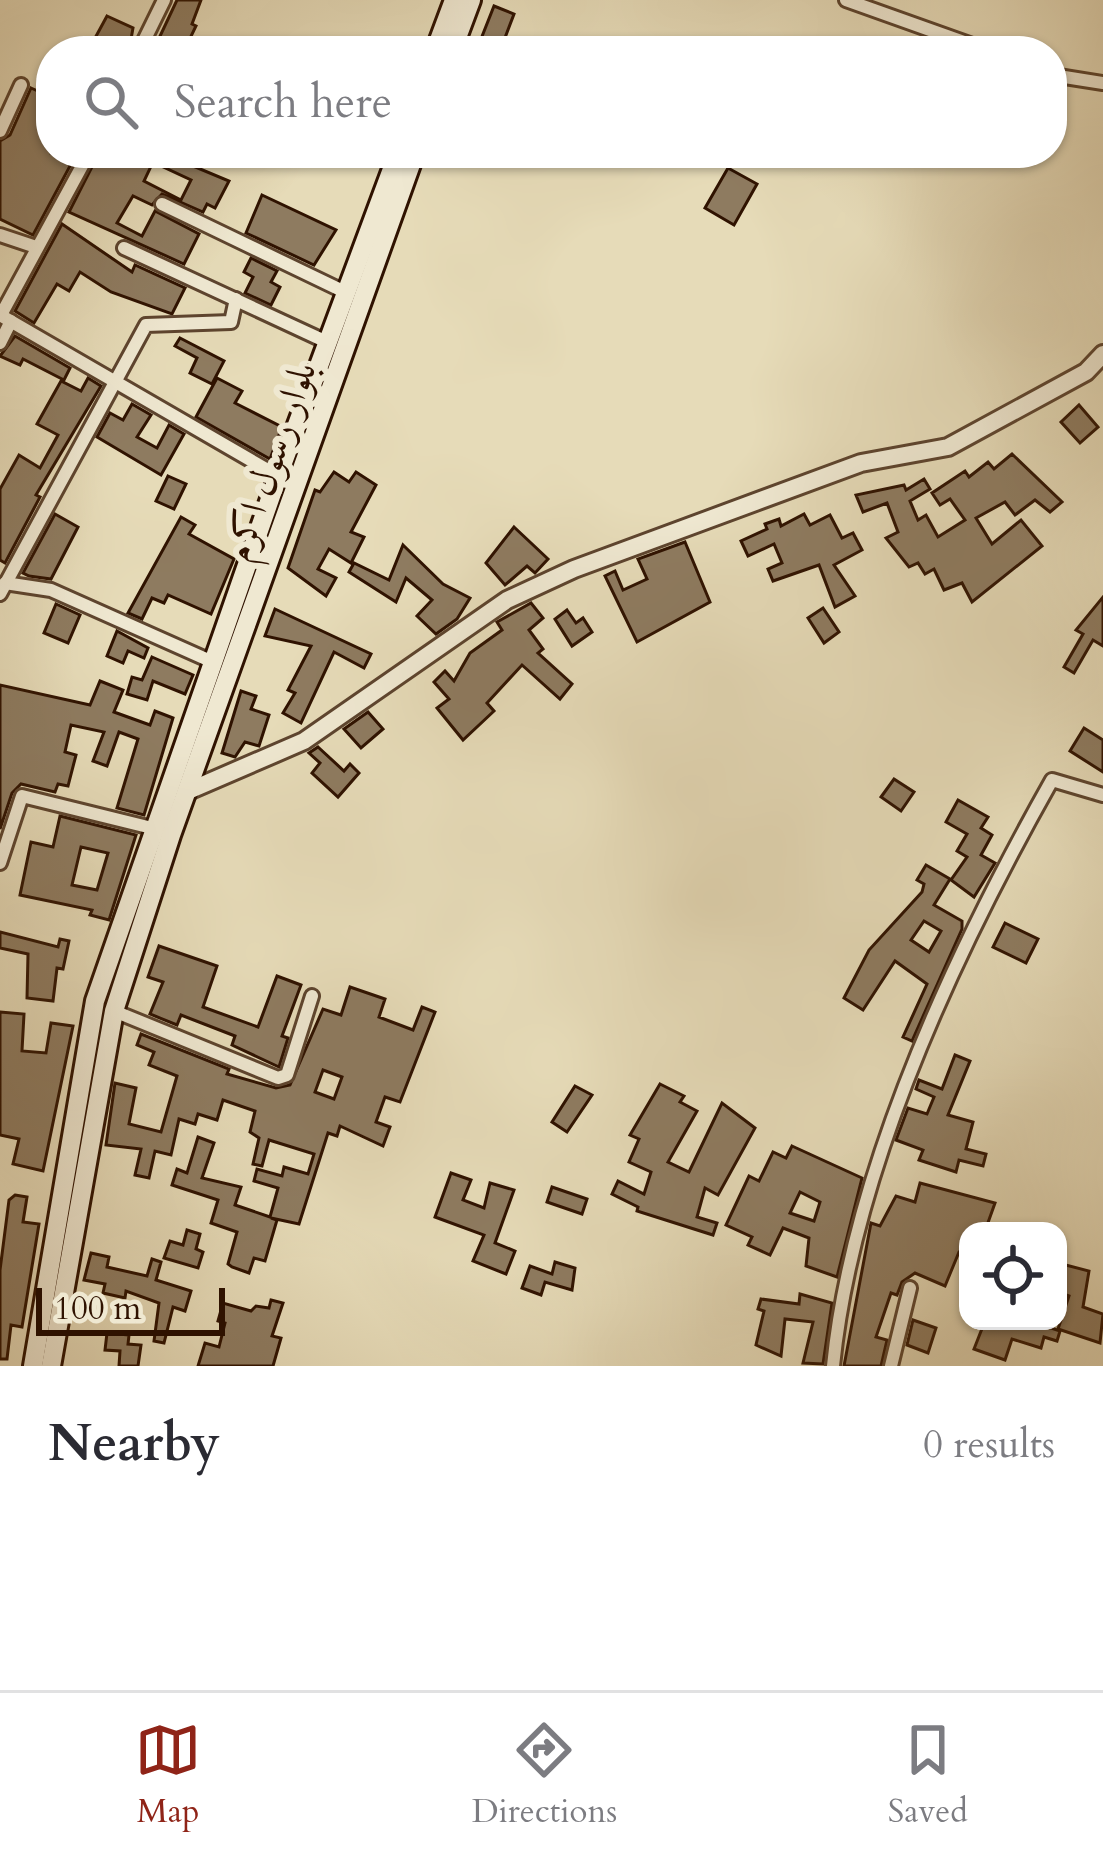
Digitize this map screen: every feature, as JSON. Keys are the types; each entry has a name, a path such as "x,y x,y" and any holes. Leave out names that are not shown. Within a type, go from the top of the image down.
{"main road":[{"path":"441,36 454,0"},
{"path":"458,36 471,0"},
{"name":"بلوار رسول اکرم","path":"51,1366 114,1010 215,663 278,476 393,168"},
{"name":"بلوار رسول اکرم","path":"33,1366 95,1001 155,830 177,790 409,168"}],"street":[{"path":"146,36 164,0"},
{"path":"846,0 875,4 952,36"},
{"path":"1067,77 1103,83"},
{"path":"0,131 21,85"},
{"path":"0,343 4,317 36,247 81,168"},
{"path":"163,204 347,293"},
{"path":"0,236 36,247"},
{"path":"124,248 330,344"},
{"path":"215,663 51,590 2,589 146,325 231,322 236,299"},
{"path":"4,317 278,476"},
{"path":"177,790 304,741 508,599 574,569 861,463 948,447 1086,372 1103,354"},
{"path":"833,1366 845,1268 875,1171 989,892 1052,780 1103,795"},
{"path":"0,863 22,796 155,830"},
{"path":"114,1010 278,1078 287,1075 312,996"},
{"path":"890,1366 910,1288"}],"building":[{"path":"177,0 201,0 191,36 160,36"},
{"path":"494,6 514,14 506,36 482,36"},
{"path":"107,16 133,28 132,36 96,36"},
{"path":"31,88 36,90 36,168 69,168 33,235 0,219 0,141 10,135"},
{"path":"91,168 150,168 144,181 181,200 191,180 166,168 198,168 229,181 215,208 207,204 203,212 162,194 152,205 133,196 117,223 142,236 155,211 199,234 184,264 69,212"},
{"path":"728,168 757,184 734,225 705,208"},
{"path":"262,195 336,230 314,265 246,233"},
{"path":"62,224 132,272 135,265 185,288 172,314 111,292 80,272 69,291 57,284 34,323 15,311"},
{"path":"251,258 277,271 271,282 280,287 271,305 245,293 253,277 244,272"},
{"path":"15,336 70,368 64,380 23,359 20,365 0,356"},
{"path":"180,338 224,361 212,384 190,373 197,358 175,346"},
{"path":"88,378 101,386 36,495 40,497 5,563 0,560 0,489 19,455 40,468 58,435 37,424 61,381 81,391"},
{"path":"217,378 242,391 235,403 282,427 270,459 196,417"},
{"path":"132,404 151,415 137,437 157,448 169,425 184,434 161,475 97,437 110,413 123,420"},
{"path":"1079,405 1098,427 1080,443 1061,422"},
{"path":"1012,454 1062,502 1050,512 1035,500 1015,515 1005,502 976,518 992,544 1021,520 1042,546 972,602 962,583 944,590 934,569 925,574 918,563 909,567 886,538 898,532 887,503 863,512 856,495 904,485 906,490 924,479 930,489 910,501 918,520 926,515 938,537 965,520 950,499 940,505 932,493 965,471 969,477 988,462 994,469"},
{"path":"334,472 349,482 356,472 376,485 351,532 364,537 351,563 329,549 318,569 336,578 326,596 288,568 315,490 320,492"},
{"path":"168,476 186,484 174,509 156,501"},
{"path":"55,514 78,527 51,579 29,576 23,573"},
{"path":"804,514 810,525 830,515 842,538 853,533 862,550 834,565 855,596 835,607 819,565 773,581 768,569 782,563 774,544 748,556 741,541 767,529 765,524 779,519 781,526"},
{"path":"181,517 195,525 189,534 234,559 211,614 168,595 164,603 152,598 142,619 128,613"},
{"path":"514,527 548,559 535,573 527,566 505,585 486,563"},
{"path":"685,542 710,602 637,642 605,576 615,571 623,590 647,579 638,559"},
{"path":"403,545 443,584 470,598 457,619 436,634 417,616 432,600 406,578 396,602 349,572 354,563 389,580"},
{"path":"1103,597 1103,646 1093,640 1074,673 1064,667 1083,634 1076,630"},
{"path":"531,603 543,618 529,630 543,649 538,653 572,684 560,699 522,665 487,703 494,711 463,740 437,708 449,699 434,682 445,671 454,681 470,653 502,630 497,622"},
{"path":"56,604 80,615 68,643 44,633"},
{"path":"823,608 839,632 824,643 808,618"},
{"path":"275,609 371,654 364,668 334,652 301,723 283,713 295,693 288,690 311,646 265,636"},
{"path":"567,610 576,623 583,618 592,632 572,646 555,619"},
{"path":"117,631 148,648 144,658 128,651 123,663 107,656"},
{"path":"152,657 193,675 185,694 153,681 147,700 127,694 132,677 142,680"},
{"path":"100,681 123,690 114,712 150,725 155,711 173,718 144,815 117,808 138,739 119,732 107,766 93,761 104,732 71,725 65,752 76,755 68,786 58,784 55,792 21,784 12,793 0,829 0,685 90,705"},
{"path":"241,691 256,696 251,709 269,715 259,746 245,742 235,757 222,753"},
{"path":"368,712 383,729 361,748 344,729"},
{"path":"1084,728 1103,740 1103,772 1070,751"},
{"path":"318,747 344,771 350,764 359,773 338,797 312,773 320,763 309,753"},
{"path":"894,779 914,792 901,811 881,797"},
{"path":"958,800 988,817 981,828 992,835 981,855 995,863 974,897 951,880 967,857 957,851 967,834 946,822"},
{"path":"60,816 136,835 109,920 90,915 92,910 20,895 31,842 53,847","holes":["81,847 108,853 97,890 72,885"]},
{"path":"926,865 950,879 934,905 962,921 962,929 912,1041 903,1037 927,984 895,961 863,1010 844,998 869,950 922,892 924,884 917,880","holes":["924,921 941,931 929,952 911,940"]},
{"path":"1005,923 1038,939 1026,963 993,947"},
{"path":"0,932 58,947 60,939 69,941 63,969 57,968 53,1001 27,998 28,954 0,948"},
{"path":"159,946 217,966 203,1007 258,1027 277,976 301,985 282,1036 288,1038 279,1067 232,1045 235,1036 181,1015 177,1025 150,1014 163,982 148,977"},
{"path":"350,987 385,999 379,1017 413,1030 422,1007 435,1012 400,1102 385,1097 376,1122 390,1127 383,1146 340,1126 337,1136 328,1133 299,1224 271,1218 277,1220 265,1261 254,1258 249,1273 232,1267 228,1264 237,1232 211,1223 218,1200 172,1185 177,1169 187,1173 198,1137 214,1143 202,1178 241,1187 235,1205 270,1217 278,1188 254,1181 257,1169 282,1176 284,1167 308,1174 314,1154 269,1140 262,1166 253,1164 259,1138 250,1132 255,1111 223,1100 217,1120 198,1114 195,1124 179,1119 171,1155 155,1151 149,1178 135,1175 141,1149 106,1145 115,1083 136,1088 129,1124 161,1132 177,1076 149,1065 154,1052 137,1045 141,1034 229,1069 227,1074 276,1088 290,1085 323,1009 341,1015","holes":["323,1070 342,1077 334,1099 315,1092"]},
{"path":"0,1012 24,1014 22,1051 46,1053 51,1023 73,1026 43,1171 13,1164 19,1139 0,1135"},
{"path":"955,1055 970,1061 948,1115 973,1122 966,1149 986,1154 983,1166 959,1160 956,1172 919,1160 923,1150 896,1140 908,1108 927,1114 934,1097 916,1089 919,1080 942,1089"},
{"path":"660,1084 684,1096 680,1102 697,1111 668,1162 689,1172 722,1103 755,1128 718,1195 705,1188 697,1217 717,1223 713,1235 637,1211 638,1207 612,1194 618,1181 644,1194 651,1172 629,1162 639,1139 630,1135"},
{"path":"575,1086 592,1095 567,1132 552,1122"},
{"path":"792,1146 862,1178 837,1277 806,1266 809,1238 783,1228 770,1255 748,1245 752,1237 726,1225 749,1176 759,1181 773,1152 786,1158","holes":["800,1192 820,1202 814,1221 790,1213"]},
{"path":"451,1173 471,1180 463,1200 484,1208 490,1183 514,1190 495,1243 515,1251 506,1274 473,1261 484,1235 435,1217"},
{"path":"920,1183 995,1203 988,1222 959,1222 959,1252 945,1286 915,1273 902,1282 897,1295 891,1293 876,1337 887,1340 881,1366 844,1366 871,1223 880,1226 896,1196 915,1202"},
{"path":"552,1187 587,1199 582,1214 547,1202"},
{"path":"15,1195 27,1197 23,1222 39,1224 22,1327 11,1325 7,1359 0,1359 0,1270 9,1200"},
{"path":"187,1230 200,1234 196,1249 203,1252 198,1268 164,1258 170,1241 183,1245"},
{"path":"91,1253 109,1257 107,1267 147,1276 152,1259 161,1262 156,1280 191,1291 185,1311 173,1307 164,1343 154,1341 159,1303 126,1291 125,1298 103,1293 105,1284 84,1280"},
{"path":"555,1262 575,1268 572,1290 545,1282 541,1295 522,1288 530,1266 552,1274"},
{"path":"1067,1265 1089,1271 1083,1307 1103,1314 1100,1343 1061,1330 1067,1330"},
{"path":"800,1294 832,1303 823,1364 803,1363 813,1322 785,1319 781,1356 756,1345 764,1311 758,1309 761,1299 799,1304"},
{"path":"271,1300 283,1303 272,1336 281,1338 273,1366 198,1366 205,1343 219,1347 225,1323 218,1321 223,1303 251,1311 256,1306 269,1308"},
{"path":"913,1320 936,1328 928,1353 907,1345"},
{"path":"981,1330 1060,1331 1057,1341 1044,1337 1041,1348 1012,1339 1005,1360 974,1349"},
{"path":"107,1333 129,1335 128,1344 141,1345 138,1366 119,1366 120,1351 105,1350"}]}
